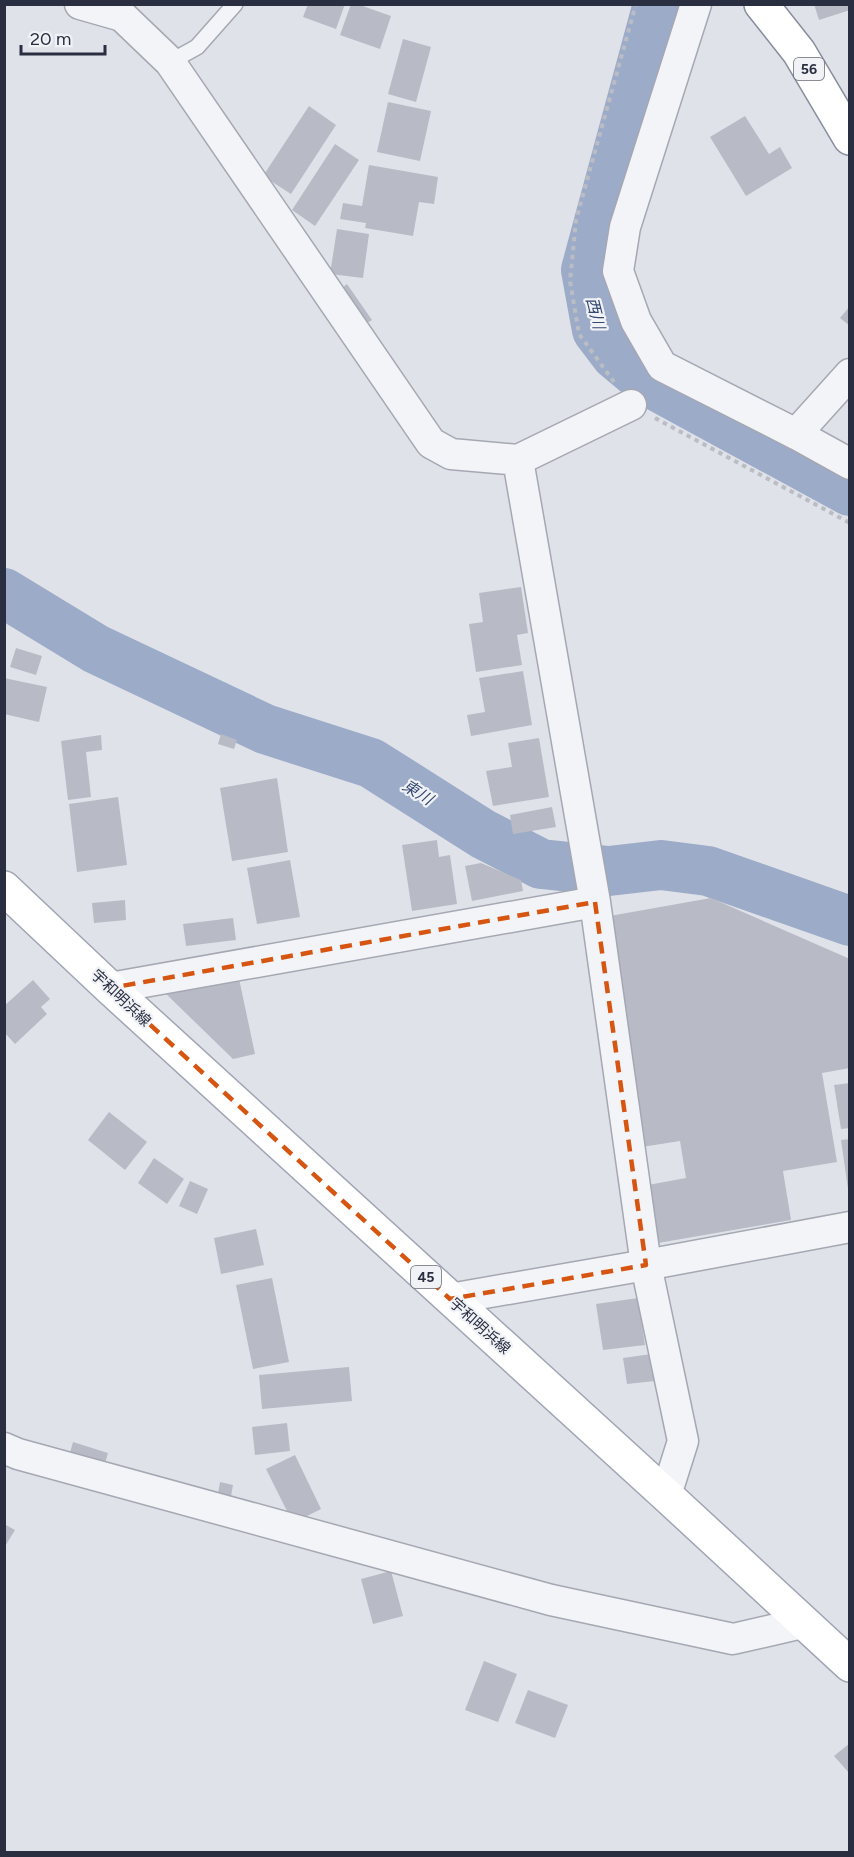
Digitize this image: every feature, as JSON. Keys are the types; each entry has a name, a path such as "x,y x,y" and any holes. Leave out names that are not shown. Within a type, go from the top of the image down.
{"main road":[{"name":"56","path":"761,4 799,52 849,138"},
{"name":"宇和明浜線","path":"4,888 110,988 849,1665"}],"street":[{"path":"80,4 122,16 170,62 431,443 452,454 518,460 631,405"},
{"path":"696,4 625,227 618,271 636,321 662,366 796,434 849,464"},
{"path":"796,434 849,374"},
{"path":"518,460 593,891 646,1266 683,1441 666,1495"},
{"path":"110,988 593,891"},
{"path":"450,1299 646,1266 849,1227"},
{"path":"4,1448 18,1454 551,1600 733,1639 803,1623"}],"lane":[{"path":"170,62 197,47 235,4"}],"highlighted area":[{"path":"595,902 646,1265 450,1299 110,988"}],"building":[{"path":"308,4 345,4 336,29 303,17"},
{"path":"351,4 391,16 380,49 340,35"},
{"path":"814,4 850,4 850,10 819,20"},
{"path":"403,39 431,47 416,102 388,94"},
{"path":"388,102 431,111 420,161 377,152"},
{"path":"309,106 336,125 291,194 263,176"},
{"path":"745,116 769,154 780,147 792,168 746,196 710,137"},
{"path":"335,144 359,160 315,226 292,210"},
{"path":"369,165 438,177 434,204 419,202 413,236 365,228 366,223 340,219 343,203 362,206"},
{"path":"337,229 369,234 363,278 330,274"},
{"path":"347,284 372,320 362,326 338,291"},
{"path":"850,306 850,326 840,318"},
{"path":"521,587 528,633 517,635 522,665 476,672 469,624 483,622 479,593"},
{"path":"16,648 42,656 36,675 10,667"},
{"path":"523,671 532,725 471,736 467,715 485,712 479,678"},
{"path":"4,678 47,687 39,722 4,714"},
{"path":"221,734 237,740 234,749 218,744"},
{"path":"101,735 102,750 86,752 91,797 68,800 61,741"},
{"path":"539,738 549,797 493,806 486,771 512,767 508,743"},
{"path":"277,778 288,852 232,861 220,788"},
{"path":"118,797 127,865 77,872 69,804"},
{"path":"552,807 556,827 513,834 510,815"},
{"path":"437,840 439,857 450,855 457,904 412,911 402,845"},
{"path":"290,860 300,917 257,924 247,868"},
{"path":"481,863 521,880 523,891 472,901 465,866"},
{"path":"711,898 850,959 850,1068 822,1073 837,1162 783,1171 791,1220 658,1243 648,1185 686,1178 680,1141 642,1147 604,917"},
{"path":"125,900 126,920 94,923 92,903"},
{"path":"233,918 236,940 186,946 183,924"},
{"path":"238,974 255,1054 233,1059 162,990"},
{"path":"33,980 50,999 41,1007 47,1014 15,1044 4,1032 4,1006"},
{"path":"850,1083 850,1128 841,1129 834,1085"},
{"path":"109,1112 147,1142 125,1170 88,1140"},
{"path":"850,1139 850,1189 848,1189 841,1140"},
{"path":"154,1158 184,1179 167,1204 138,1183"},
{"path":"190,1181 208,1189 197,1214 179,1206"},
{"path":"256,1229 264,1265 221,1274 214,1238"},
{"path":"272,1278 289,1362 253,1369 236,1285"},
{"path":"638,1298 645,1345 603,1350 596,1304"},
{"path":"651,1354 655,1381 627,1384 623,1358"},
{"path":"349,1367 352,1401 262,1409 259,1375"},
{"path":"287,1423 290,1451 255,1455 252,1427"},
{"path":"73,1442 108,1453 104,1467 69,1456"},
{"path":"295,1455 321,1509 293,1523 266,1469"},
{"path":"220,1482 233,1485 230,1502 217,1500"},
{"path":"4,1524 15,1530 4,1548"},
{"path":"391,1571 403,1616 373,1624 361,1579"},
{"path":"484,1661 517,1674 498,1722 465,1710"},
{"path":"528,1690 568,1705 555,1738 515,1723"},
{"path":"850,1743 850,1774 834,1756"}],"waterway":[{"name":"西川","path":"658,4 586,270 597,330 616,355 646,380 850,491"},
{"name":"東川","path":"4,593 96,649 265,729 371,763 483,834 541,864 609,871 661,865 708,871 850,921"}]}
